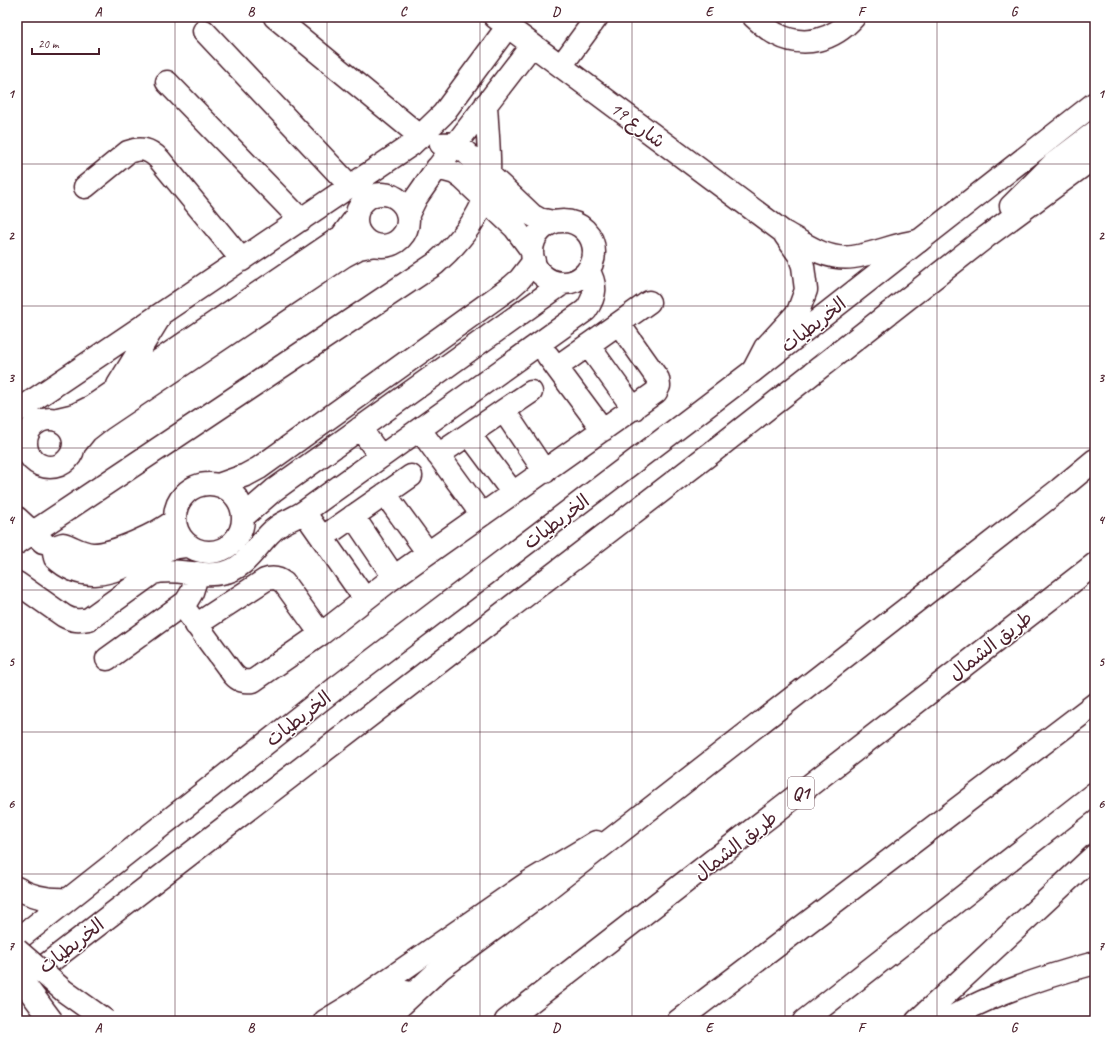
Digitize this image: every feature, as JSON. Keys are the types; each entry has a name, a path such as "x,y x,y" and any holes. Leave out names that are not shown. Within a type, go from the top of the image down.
{"main road":[{"path":"275,17 421,136"},
{"path":"561,66 597,17"},
{"path":"754,17 775,33 785,38 807,42 818,40 839,32 854,17"},
{"path":"17,411 351,187 421,136 444,114 502,22"},
{"name":"شارع 19","path":"502,22 782,231 814,250 840,257 853,257 891,246 919,241"},
{"path":"204,32 351,187"},
{"path":"356,217 357,226 361,234 367,241 375,245 384,246 393,244 400,239 406,232 408,214 416,198 437,168 532,45"},
{"path":"167,82 301,220"},
{"path":"25,538 435,264 465,235 484,198 489,176 486,104"},
{"name":"الخريطيات","path":"17,940 336,688 753,371 1095,104"},
{"path":"986,237 1035,180 1058,160 1095,132"},
{"path":"401,152 423,146 456,143"},
{"path":"243,517 274,490 360,428 563,283 581,277 588,270 594,252 592,242 588,234 581,227 572,222 554,222 539,219 532,215 489,176 456,143"},
{"path":"85,187 128,152 136,149 145,149 153,153 159,159 242,260"},
{"name":"الخريطيات","path":"17,988 711,453 986,237 1095,157"},
{"path":"437,168 455,173 484,198 521,235 533,256 538,270 545,277 563,283"},
{"path":"375,245 351,252 331,264 100,420 86,431 74,446 69,458 59,466 42,466 29,456 26,448 26,439 34,424 41,420 58,419 84,411 113,392 342,236 356,217 359,208 372,196 381,194 390,195 398,199 408,214"},
{"path":"190,546 177,530 175,520 176,510 180,500 188,491 202,485 218,485 246,475 265,464 511,287 520,280 533,256 534,242 538,234 545,226 554,222"},
{"name":"شارع 19","path":"753,371 758,359 769,343 798,312 806,290 806,278 801,261 782,231"},
{"path":"17,583 64,616 72,620 81,621 89,619 152,572 163,570 198,573 223,573 237,568 278,526 304,512 586,310 592,301 595,290 594,279 588,270"},
{"path":"557,367 649,302"},
{"path":"113,392 162,314"},
{"path":"182,605 238,680 246,682 253,681 321,634 394,577 545,472 656,392 659,386 658,379 619,324"},
{"path":"539,343 604,430"},
{"path":"588,346 634,408"},
{"path":"438,455 531,392"},
{"path":"504,411 545,472"},
{"path":"58,419 66,423 71,430 74,438 74,446"},
{"path":"360,428 381,457"},
{"path":"420,430 482,515"},
{"path":"469,434 513,494"},
{"path":"325,1021 348,1008 533,889 639,816 1060,490 1095,460"},
{"path":"1060,490 1095,468"},
{"path":"322,538 411,476"},
{"path":"175,520 161,531 102,553 84,552 62,544 57,546 54,552 55,558 60,563 74,571 93,575 111,571 170,548 190,546 205,552 221,550 230,545 237,537 242,528 243,517 241,506 236,497 228,490 218,485"},
{"path":"385,494 428,553"},
{"path":"304,512 365,599"},
{"path":"353,516 394,577"},
{"path":"17,518 25,538 54,552"},
{"name":"طريق الشمال","path":"506,1021 1095,564"},
{"path":"107,658 182,605 192,592 198,573"},
{"path":"196,625 265,580 272,578 279,579 284,583 321,634"},
{"path":"678,1021 1095,704"},
{"path":"804,1021 1095,793"},
{"path":"917,1021 1095,855"},
{"path":"17,888 37,897 53,900 69,899"},
{"path":"384,1021 440,969 533,889"},
{"path":"17,950 64,991 106,1021"},
{"path":"944,1021 972,1005 1002,992 1095,963"},
{"path":"364,1021 440,969"},
{"path":"17,974 52,1021"}]}
